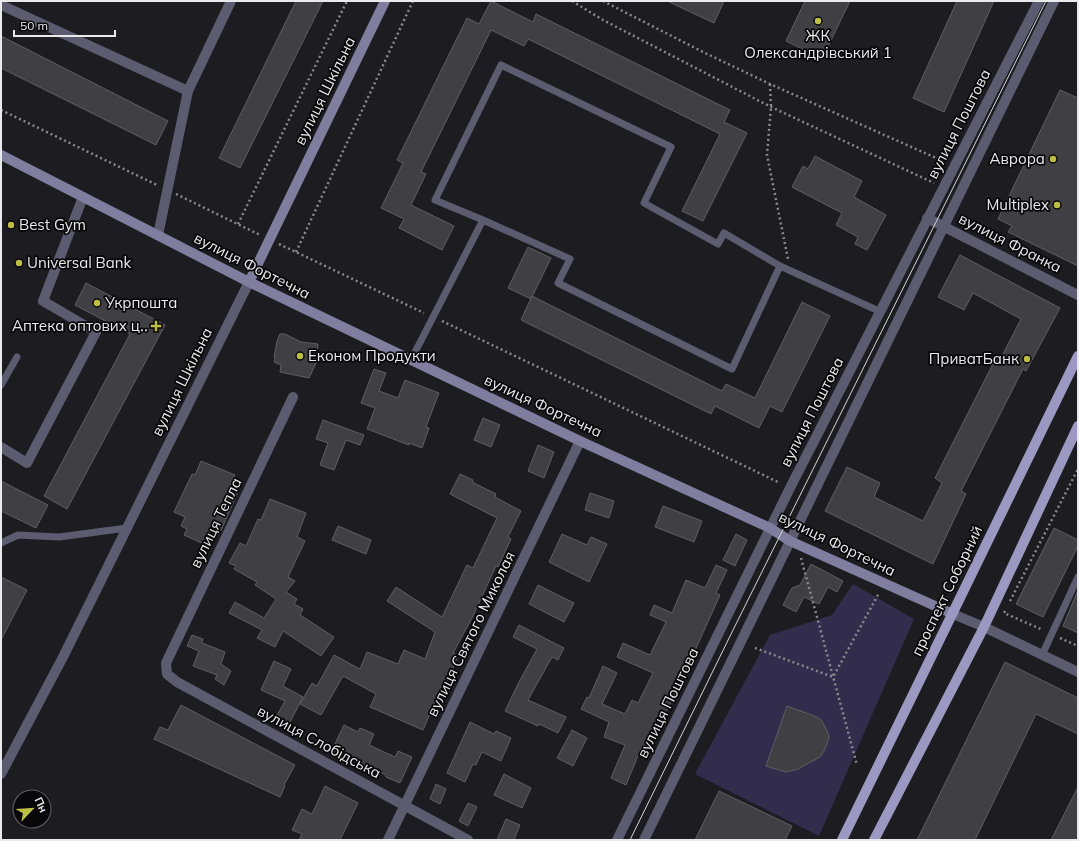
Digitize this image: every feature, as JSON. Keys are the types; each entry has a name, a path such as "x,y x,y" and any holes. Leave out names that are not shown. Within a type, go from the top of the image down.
{"main road":[{"name":"вулиця Шкільна","path":"249,282 385,1"},
{"name":"вулиця Фортечна","path":"1,155 249,282 580,441 770,528 790,541 953,614"},
{"name":"проспект Соборний","path":"842,840 1078,356"},
{"path":"874,840 984,627 1078,426"}],"street":[{"path":"158,235 188,91 231,1"},
{"name":"вулиця Поштова","path":"617,840 790,488 927,218 955,167 1038,1"},
{"name":"вулиця Поштова","path":"644,840 1054,1"},
{"path":"1,5 188,91"},
{"path":"1,447 27,463 96,332 43,301 83,197"},
{"name":"вулиця Франка","path":"927,218 1078,295"},
{"name":"вулиця Шкільна","path":"1,774 63,657 249,282"},
{"name":"вулиця Тепла","path":"166,663 293,397"},
{"name":"вулиця Святого Миколая","path":"388,840 580,441"},
{"name":"вулиця Фортечна","path":"953,614 984,627 1078,672"},
{"name":"вулиця Слобідська","path":"166,663 167,674 177,682 468,840"}],"lane":[{"path":"780,266 732,369 558,283 570,259 435,200 501,65 671,147 644,203 718,244 724,233 780,266 880,312"},
{"path":"411,360 483,220"},
{"path":"1,385 17,357"},
{"path":"1,543 18,535 59,537 127,528"},
{"path":"1042,655 1078,577"}],"path":[{"path":"238,224 348,1"},
{"path":"296,252 413,1"},
{"path":"572,1 603,20 770,107 944,187"},
{"path":"603,1 770,84 955,167"},
{"path":"770,84 767,155 791,271"},
{"path":"1,110 790,488"},
{"path":"1004,613 1078,469"},
{"path":"800,553 857,765"},
{"path":"834,677 880,593"},
{"path":"755,648 834,677"}],"shaded area":[{"path":"853,584 914,619 819,836 695,774 770,635 832,615"}],"building":[{"path":"296,1 323,1 240,168 219,158"},
{"path":"491,1 533,22 536,14 730,110 724,122 747,133 703,221 682,211 720,134 528,39 524,46 491,30 421,172 426,174 411,205 454,226 442,250 399,228 404,219 381,208 403,163 397,160 467,18 479,24"},
{"name":"ЖК Олександрівський 1","path":"667,1 724,1 714,23"},
{"name":"ЖК Олександрівський 1","path":"805,1 850,1 822,59 786,41"},
{"path":"957,1 994,1 944,112 913,98"},
{"path":"1,36 168,121 156,145 1,68"},
{"name":"Аврора","path":"1060,90 1078,98 1078,266 1008,232 1012,226 998,219"},
{"path":"815,156 862,181 854,197 886,215 867,250 855,244 858,237 836,225 842,213 792,187 803,166 808,169"},
{"path":"528,247 551,258 531,299 508,288"},
{"path":"960,255 1060,308 1026,371 1023,369 961,491 966,494 933,564 825,511 847,467 880,483 874,497 923,521 942,483 935,478 997,356 1001,358 1021,319 973,293 964,310 938,297"},
{"path":"86,283 165,325 67,509 44,496 130,334 75,305"},
{"path":"532,296 722,391 726,384 755,398 802,302 830,316 782,412 770,406 759,428 715,406 711,414 521,320"},
{"path":"280,334 285,334 301,342 318,344 317,354 320,355 309,378 280,372 281,365 274,362 274,357"},
{"path":"374,369 386,373 379,391 398,398 405,380 439,393 426,427 429,428 422,448 409,443 409,445 367,429 375,408 361,403"},
{"path":"483,418 500,425 491,447 474,440"},
{"path":"323,420 364,435 360,445 346,440 334,470 320,465 328,443 316,439"},
{"path":"538,445 554,452 544,478 528,471"},
{"path":"201,461 235,475 229,488 238,492 219,535 211,532 206,545 184,535 187,529 181,526 185,517 174,512 192,474 195,475"},
{"path":"460,474 473,480 472,482 496,494 495,497 521,511 508,537 511,539 498,567 496,566 472,618 453,653 458,655 446,687 442,685 423,730 370,707 376,694 343,676 321,715 300,704 312,683 317,686 334,655 360,669 367,652 398,664 404,650 425,659 435,632 387,601 396,587 442,617 467,565 473,568 497,518 450,494"},
{"path":"1,481 48,505 36,528 1,511"},
{"path":"590,493 614,501 609,518 585,510"},
{"path":"270,499 306,513 297,537 305,541 288,577 295,581 286,592 297,599 294,604 303,609 300,615 334,637 321,656 283,631 275,647 257,638 262,630 229,613 235,602 264,618 276,599 255,585 257,582 234,569 236,566 229,563 240,543 246,546 258,519 261,520"},
{"path":"663,506 702,521 694,542 655,527"},
{"path":"338,526 371,540 366,554 332,540"},
{"path":"1054,528 1078,540 1078,546 1043,617 1016,604"},
{"path":"562,534 587,545 591,537 607,544 589,582 549,562"},
{"path":"736,534 747,540 735,566 723,560"},
{"path":"811,564 843,581 837,592 828,587 819,604 804,597 796,612 783,605 792,588 800,585"},
{"path":"716,565 727,570 716,593 720,595 680,684 657,730 655,729 646,753 640,751 626,785 611,778 625,745 604,737 609,722 581,709 587,697 589,698 603,666 617,673 602,704 625,714 632,700 638,703 653,673 617,657 623,643 650,655 666,622 650,615 654,605 672,613 686,580 705,588"},
{"path":"1,577 27,590 1,640"},
{"path":"538,585 574,603 564,622 529,604"},
{"path":"1078,590 1078,633 1063,626"},
{"path":"519,625 564,648 558,660 552,657 528,700 566,717 558,733 539,724 538,726 505,711 537,649 513,637"},
{"path":"192,635 203,639 202,643 225,652 221,664 231,671 224,685 215,679 217,675 193,666 199,651 187,646"},
{"path":"274,661 291,669 283,686 303,697 289,724 276,717 285,701 261,690"},
{"path":"1005,662 1078,698 1078,734 1036,714 975,840 917,840"},
{"path":"181,705 295,765 284,785 285,786 280,797 154,739 160,727 168,730"},
{"path":"787,706 817,717 822,721 829,738 820,757 798,769 786,772 766,766"},
{"path":"470,722 494,734 496,731 511,738 501,761 482,752 476,765 473,764 465,782 447,773"},
{"path":"344,725 358,732 360,728 374,734 369,745 395,757 398,751 412,757 400,783 332,750"},
{"path":"572,730 587,738 573,766 557,758"},
{"path":"504,774 531,788 522,808 494,795"},
{"path":"436,784 446,789 440,804 430,799"},
{"path":"325,786 358,803 340,840 299,840 302,834 292,830 302,809 312,814"},
{"path":"1078,787 1078,840 1051,840"},
{"path":"719,791 792,826 785,840 695,840"},
{"path":"468,803 477,807 468,826 459,821"},
{"path":"506,819 520,825 514,840 497,840"}],"tram line":[{"path":"630,840 1046,1"}],"place":[{"name":"ЖК Олександрівський 1","path":"818,21"},
{"name":"Аврора","path":"1053,159"},
{"name":"Multiplex","path":"1057,205"},
{"name":"Best Gym","path":"11,225"},
{"name":"Universal Bank","path":"19,263"},
{"name":"Укрпошта","path":"97,303"},
{"name":"Аптека оптових ц‥","path":"156,326"},
{"name":"Економ Продукти","path":"300,356"},
{"name":"ПриватБанк","path":"1027,359"}]}
